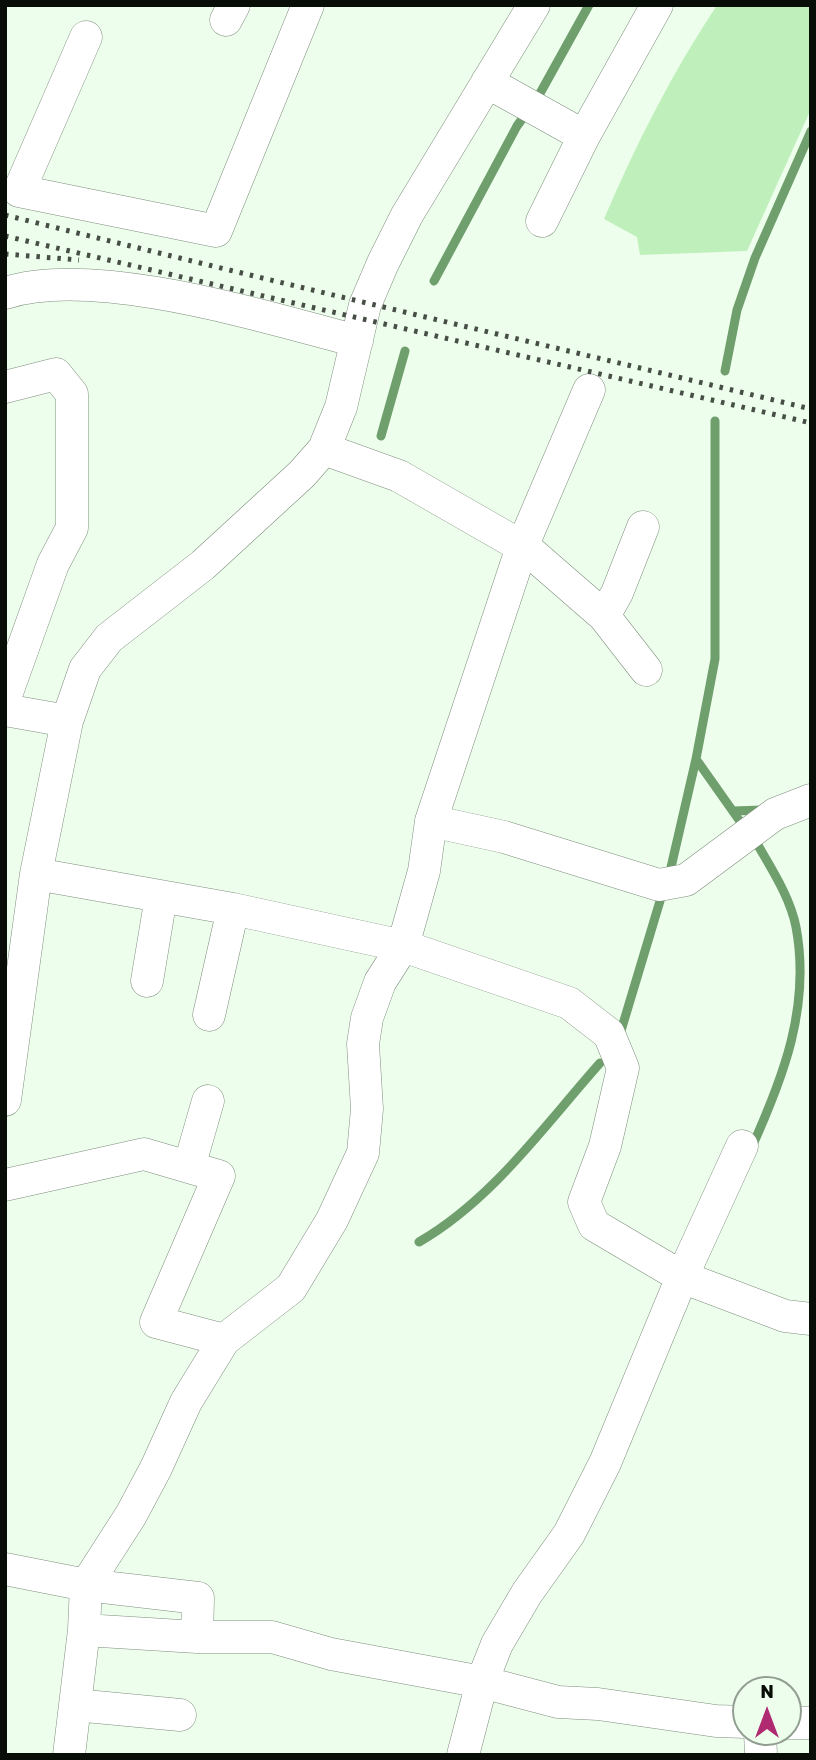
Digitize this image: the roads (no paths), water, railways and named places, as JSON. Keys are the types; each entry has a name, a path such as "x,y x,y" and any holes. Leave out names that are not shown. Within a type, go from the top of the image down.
{"street":[{"path":"86,37 19,191 216,231 308,5"},
{"path":"5,1100 8,1053 36,874 67,721 85,669 109,638 203,565 302,474 324,449 341,407 365,305 383,263 407,215 534,5"},
{"path":"542,221 584,135 657,5"},
{"path":"487,82 584,135"},
{"path":"5,293 29,285 62,282 144,292 232,309 357,341"},
{"path":"5,387 56,374 72,394 72,528 53,564 5,698"},
{"path":"69,1755 84,1630 86,1585 131,1515 186,1402 224,1340 291,1288 332,1220 363,1153 367,1109 363,1044 367,1018 380,982 402,946 424,871 431,821 522,547 589,390"},
{"path":"324,449 400,476 522,547 604,616 646,670"},
{"path":"604,616 617,593 643,527"},
{"path":"5,710 67,721"},
{"path":"431,821 504,837 659,885 686,880 775,814 811,800"},
{"path":"36,874 233,909 402,946 569,1003 610,1034 623,1068 605,1146 584,1202 594,1225 682,1277 786,1316 811,1319"},
{"path":"147,981 161,897"},
{"path":"209,1015 233,909"},
{"path":"189,1167 208,1101"},
{"path":"463,1755 482,1682 503,1634 527,1593 569,1534 605,1463 682,1277 742,1146"},
{"path":"5,1185 145,1154 219,1176 156,1322 224,1340"},
{"path":"5,1569 86,1585 198,1598 197,1637"},
{"path":"84,1630 197,1637 272,1637 331,1654 482,1682 558,1702 598,1704 732,1722"},
{"path":"75,1705 180,1715"}],"waterway":[{"path":"434,281 517,126 538,97 589,5"},
{"path":"725,371 737,310 755,258 811,131"},
{"path":"381,436 405,351"},
{"path":"715,421 715,659 696,759 744,827"},
{"path":"669,876 696,759"},
{"path":"733,811 763,810"},
{"path":"751,1149 783,1069 797,1014 800,985 800,957 793,915 779,882 755,840"},
{"path":"620,1034 660,901"},
{"path":"419,1242 445,1225 494,1184 600,1063"}],"railway":[{"path":"5,215 811,409"},
{"path":"5,236 811,423"},
{"path":"5,254 79,260"}]}
